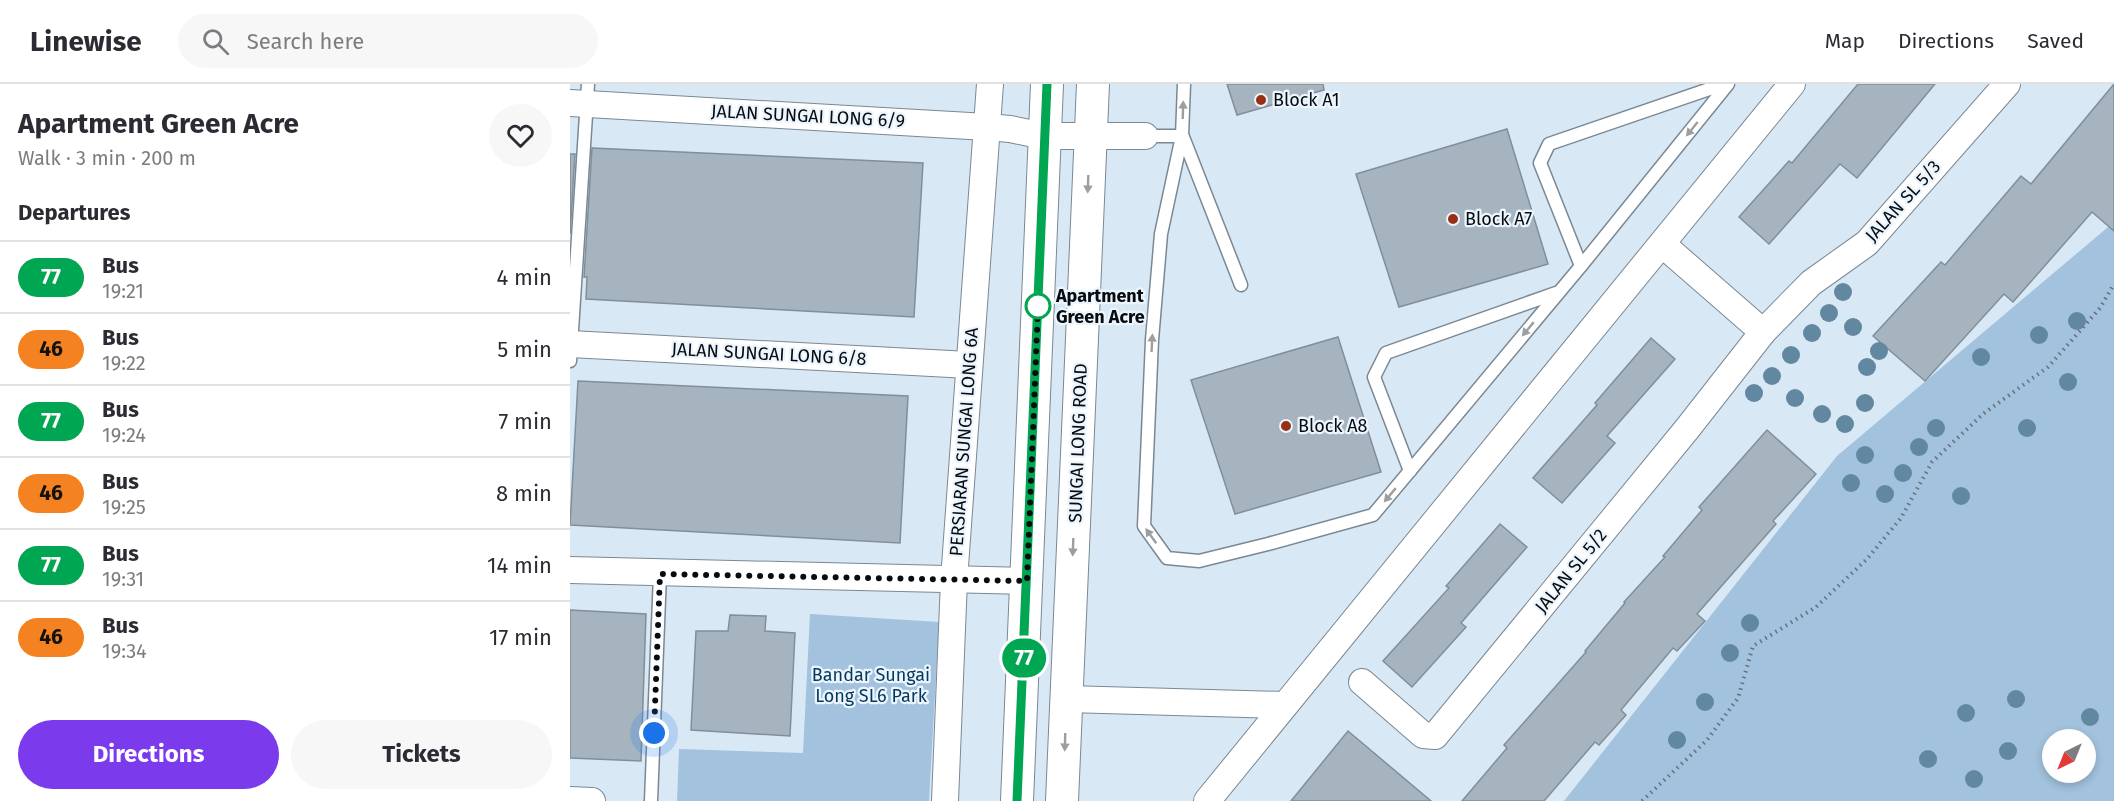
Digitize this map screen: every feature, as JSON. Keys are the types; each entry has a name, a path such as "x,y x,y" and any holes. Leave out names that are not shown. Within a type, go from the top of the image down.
{"street":[{"name":"PERSIARAN SUNGAI LONG 6A","path":"945,801 954,580 990,84"},
{"path":"1017,801 1047,84"},
{"name":"SUNGAI LONG ROAD","path":"1062,801 1093,84"},
{"path":"1207,801 1792,84"},
{"name":"JALAN SL 5/3","path":"1763,332 1811,283 1867,243 2007,84"},
{"name":"JALAN SUNGAI LONG 6/9","path":"582,97 987,127 1044,136 1145,136"},
{"path":"1662,244 1763,332"},
{"name":"JALAN SL 5/2","path":"1362,682 1423,735 1435,736 1687,429 1763,332"},
{"name":"JALAN SUNGAI LONG 6/8","path":"570,350 969,364"},
{"path":"570,570 660,574 1027,581"},
{"path":"1067,699 1284,705"},
{"path":"570,800 592,801"}],"lane":[{"path":"1184,84 1182,136 1161,234 1152,340 1144,526 1167,558 1199,561 1373,514 1581,266 1726,84"},
{"path":"1581,266 1540,164 1549,144 1726,84"},
{"path":"570,350 582,97"},
{"path":"1145,136 1182,136"},
{"path":"1182,136 1241,285"},
{"path":"1410,471 1374,377 1386,353 1558,293"},
{"path":"651,801 660,574"}],"path":[{"path":"1642,801 1707,740 1738,698 1753,646 1816,607 1867,560 1901,518 1932,462 1983,414 2048,367 2100,308 2114,284"}],"green space":[{"path":"2114,222 2114,801 1564,801 1837,456"},
{"name":"Bandar Sungai Long SL6 Park","path":"810,614 939,622 929,801 677,801 679,749 803,753"}],"building":[{"name":"Block A1","path":"1227,84 1323,84 1324,90 1237,115"},
{"path":"1858,84 1935,84 1857,178 1840,164 1769,244 1739,217 1789,161 1792,163"},
{"path":"2114,84 2114,231 2092,212 2013,302 2004,294 1925,381 1873,336 1941,262 1945,265 2021,176 2031,184"},
{"name":"Block A7","path":"1507,129 1548,264 1399,307 1356,174"},
{"path":"592,148 923,163 914,317 586,299 587,277 584,277"},
{"path":"570,154 575,154 570,234"},
{"name":"Block A8","path":"1338,337 1381,472 1235,514 1191,380"},
{"path":"1651,338 1675,359 1607,436 1615,443 1562,503 1533,478 1597,405 1595,403"},
{"path":"578,381 908,396 900,543 570,525"},
{"path":"1767,430 1816,474 1773,521 1776,524 1697,614 1705,621 1677,651 1673,648 1621,710 1626,715 1599,745 1595,742 1544,801 1462,801 1507,748 1504,745 1586,652 1624,602 1665,557 1663,556 1702,510 1699,507"},
{"path":"1500,524 1527,547 1461,623 1466,627 1412,687 1383,661 1449,588 1446,586"},
{"path":"570,610 646,614 641,761 570,758"},
{"path":"730,615 766,616 765,631 795,633 790,736 691,730 696,631 728,631"},
{"path":"1348,731 1431,801 1291,801"}],"bus line":[{"name":"77","path":"1017,801 1047,84"}],"place":[{"name":"Block A1","path":"1261,100"},
{"name":"Block A7","path":"1453,219"},
{"name":"Apartment Green Acre","path":"1038,306"},
{"name":"Block A8","path":"1286,426"}],"route":[{"path":"654,733 660,574 1027,581 1038,306"}]}
